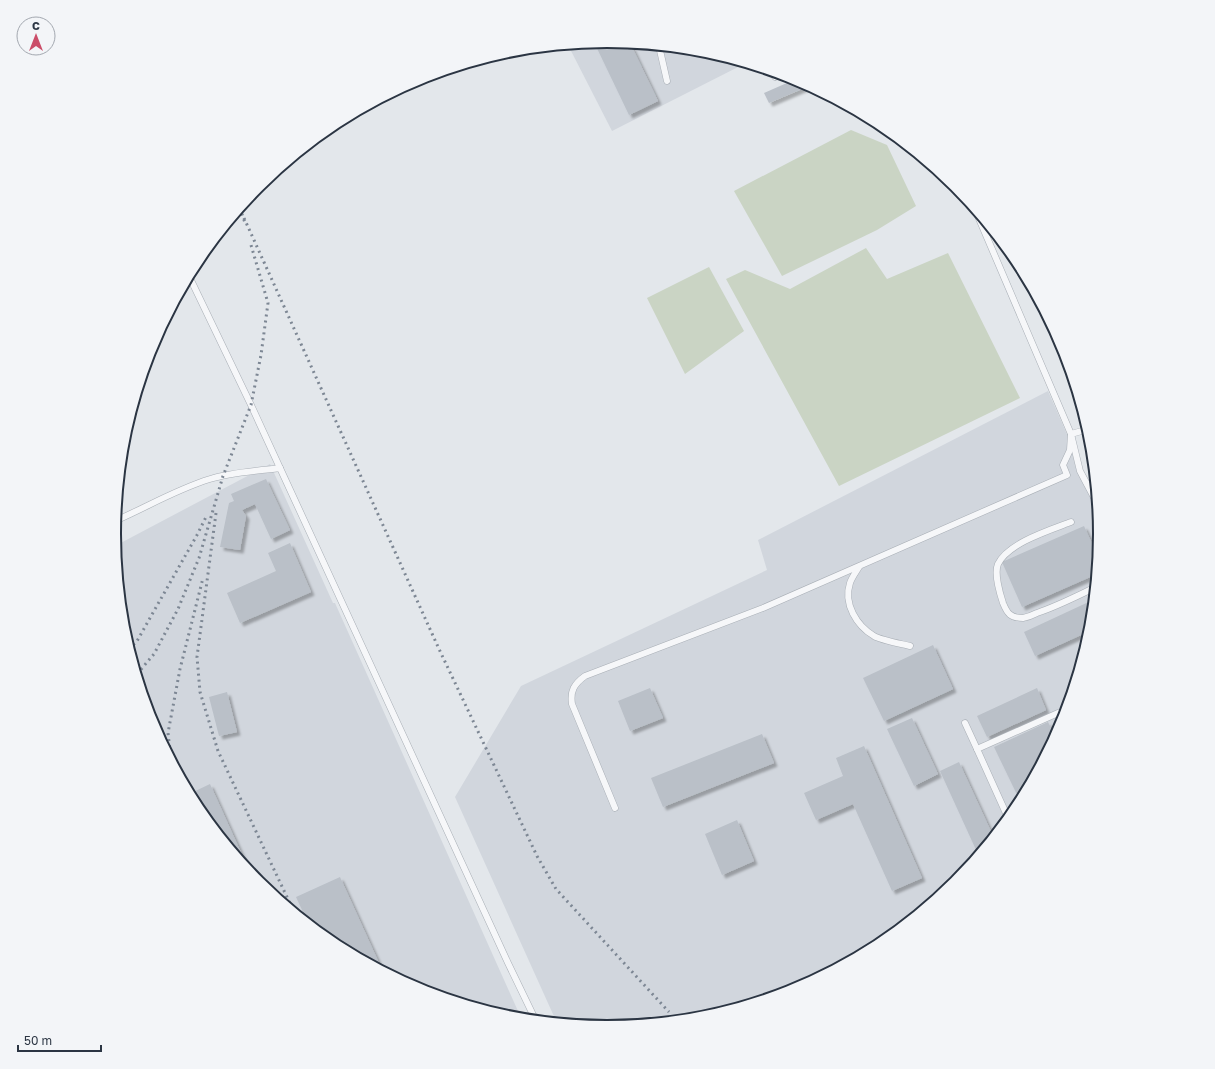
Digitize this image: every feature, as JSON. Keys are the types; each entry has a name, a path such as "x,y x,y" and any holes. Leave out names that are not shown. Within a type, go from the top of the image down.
{"lane":[{"path":"660,51 667,81"},
{"path":"981,224 1071,434 1080,471 1092,495"},
{"path":"192,282 251,405 533,1015"},
{"path":"1071,434 1083,431"},
{"path":"1067,475 1063,465 1070,450 1071,434"},
{"path":"122,518 180,490 211,479 280,468"},
{"path":"616,808 572,704 571,699 573,688 585,676 763,608 1067,475 1080,471"},
{"path":"1071,522 1033,536 1006,554 997,565 997,576 1002,598 1007,613 1014,617 1024,618 1050,609 1091,589"},
{"path":"859,566 850,582 848,594 850,607 858,622 875,637 910,646"},
{"path":"977,750 1060,713"},
{"path":"965,723 1006,813"}],"shaded area":[{"path":"608,48 671,52 702,57 739,67 612,131 570,50"},
{"path":"1048,391 1092,491 1094,534 1090,598 1085,629 1068,691 1057,721 1029,778 1012,805 993,831 952,879 904,920 851,956 794,984 764,995 702,1012 639,1020 608,1021 555,1018 455,797 521,686 767,570 758,540"},
{"path":"270,464 333,603 335,603 519,1013 451,995 421,984 364,956 311,920 263,879 242,855 203,805 186,778 158,721 147,691 130,629 125,598 121,543"}],"green space":[{"path":"851,130 887,145 916,206 877,230 782,276 734,191"},
{"path":"866,248 887,279 948,253 1020,398 839,486 726,279 745,270 790,289"},
{"path":"709,267 744,331 685,374 647,298"}],"building":[{"path":"597,48 633,49 658,101 629,115"},
{"path":"788,83 802,89 769,103 764,93"},
{"path":"266,479 290,530 271,539 255,504 242,510 246,516 240,550 220,547 229,503 234,501 231,494"},
{"path":"1084,526 1094,547 1092,576 1022,607 1002,562"},
{"path":"290,543 311,592 240,623 227,593 276,571 268,553"},
{"path":"1089,602 1084,634 1035,656 1024,632"},
{"path":"933,645 953,689 884,721 863,678"},
{"path":"650,688 663,718 630,731 618,701"},
{"path":"1037,688 1046,710 987,737 977,716"},
{"path":"227,692 237,732 219,736 209,697"},
{"path":"912,718 938,774 914,786 887,729"},
{"path":"1048,722 1053,731 1029,778 1018,796 994,747"},
{"path":"762,734 774,763 663,807 651,778"},
{"path":"864,746 922,878 892,891 853,804 816,820 804,793 843,776 836,758"},
{"path":"959,762 992,833 976,851 940,771"},
{"path":"210,784 242,855 222,831 194,791"},
{"path":"737,820 754,861 722,875 705,834"},
{"path":"340,877 380,964 337,939 311,920 304,914 296,897"}],"railway":[{"path":"242,214 245,223"},
{"path":"244,218 439,649 537,856 556,889 669,1012"},
{"path":"141,670 154,654 178,609 199,558 223,476 251,405 261,355 268,303 251,245"},
{"path":"216,513 197,657 200,692 218,751 289,902"},
{"path":"134,644 206,517"},
{"path":"170,747 168,733 180,669 203,578"}]}
